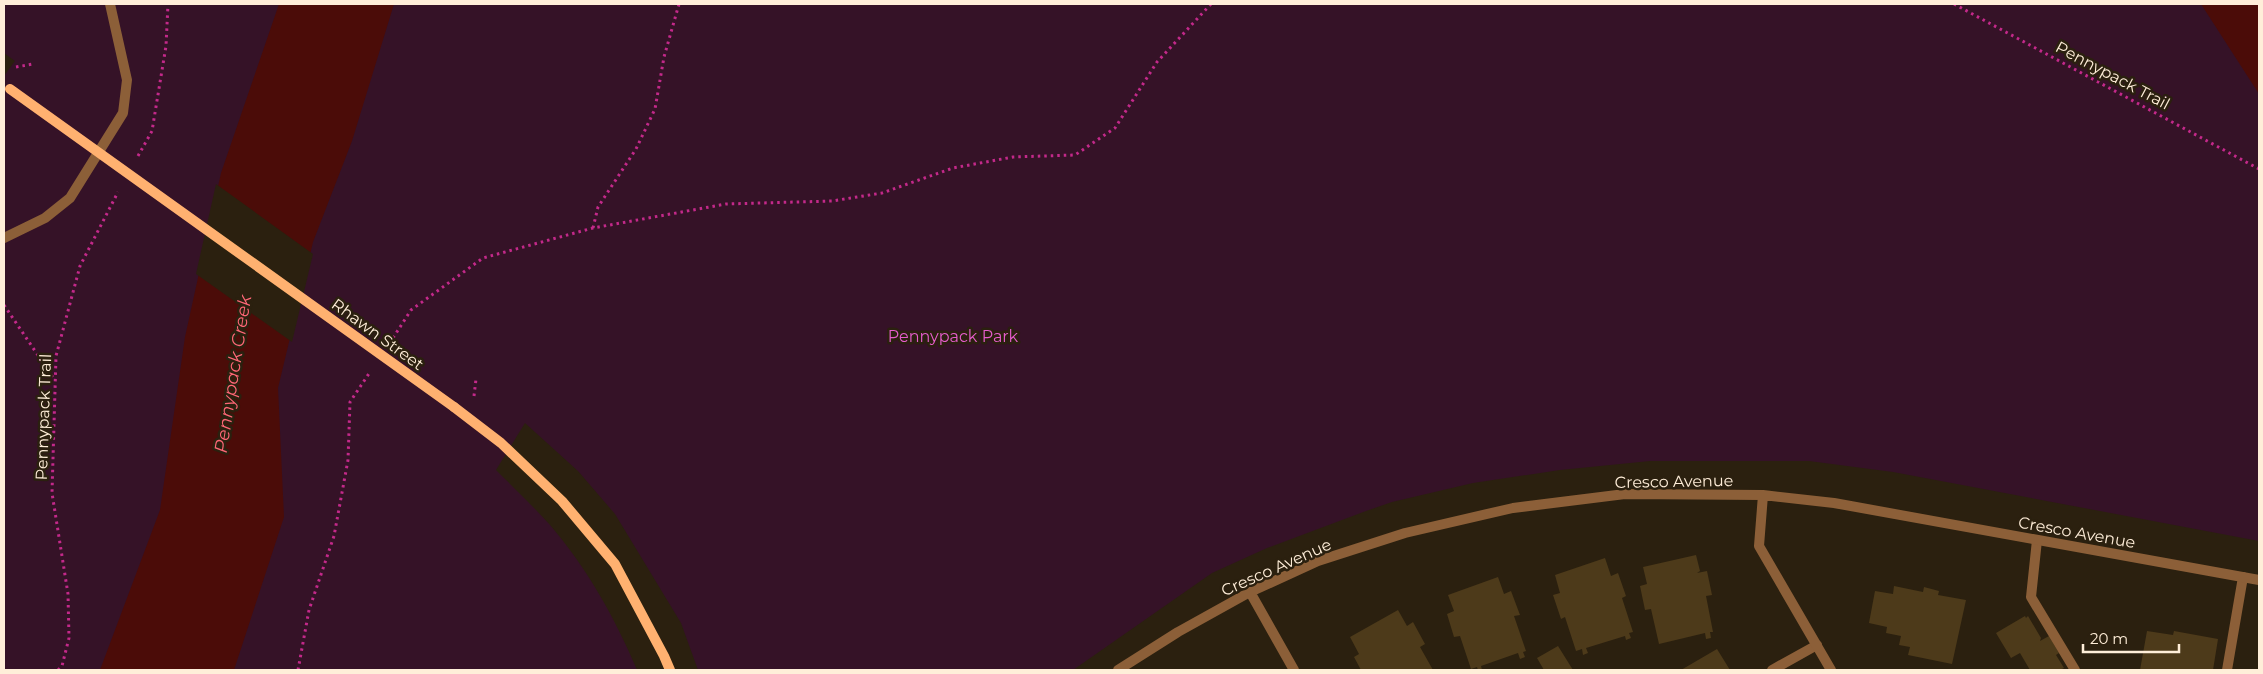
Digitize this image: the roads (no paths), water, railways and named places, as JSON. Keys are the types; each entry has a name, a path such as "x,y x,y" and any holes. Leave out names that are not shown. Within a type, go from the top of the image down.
{"main road":[{"name":"Rhawn Street","path":"7,86 454,407 501,443 562,501 615,564 670,670"}],"street":[{"path":"4,238 45,218 70,198 123,113 127,80 110,4"},
{"name":"Cresco Avenue","path":"1118,670 1178,632 1250,592 1318,561 1405,533 1513,508 1625,494 1763,495 1834,503 2259,580"},
{"path":"1763,495 1759,546 1831,670"},
{"path":"2037,540 2031,597 2075,670"},
{"path":"2227,670 2243,577"},
{"path":"1250,592 1294,670"},
{"path":"1772,670 1817,645"}],"water":[{"name":"Pennypack Creek","path":"279,4 394,4 352,141 313,242 278,388 284,517 234,670 100,670 160,510 185,337 221,173"},
{"path":"2201,4 2259,4 2259,94"}],"park label":[{"name":"Pennypack Park","path":"953,336"}]}
